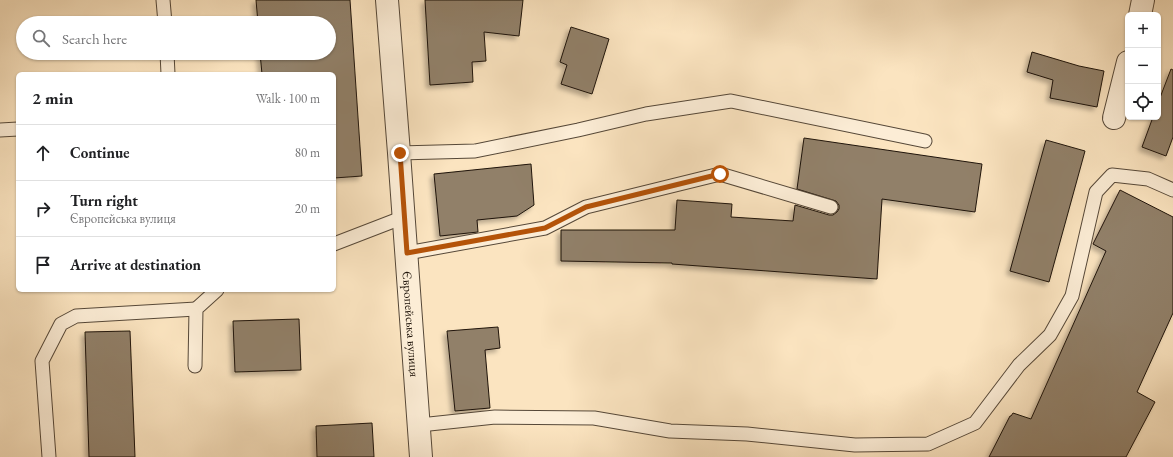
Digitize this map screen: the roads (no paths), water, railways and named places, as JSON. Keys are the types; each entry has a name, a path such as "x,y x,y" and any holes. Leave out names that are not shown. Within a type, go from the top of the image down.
{"street":[{"name":"Європейська вулиця","path":"386,0 400,153 420,425 421,457"},
{"path":"1141,12 1143,0"},
{"path":"1114,118 1125,74"}],"lane":[{"path":"163,0 164,16"},
{"path":"167,60 168,72"},
{"path":"400,153 475,151 578,130 646,114 731,101 925,141"},
{"path":"0,130 16,129"},
{"path":"407,253 545,228 586,207 720,174 831,207"},
{"path":"420,425 495,417 594,418 670,431 747,434 855,445 928,444 975,423 1019,365 1050,334 1072,296 1096,192 1112,175 1148,179 1173,190"},
{"path":"336,243 404,216"},
{"path":"49,457 42,361 60,324 76,316 196,309 216,292"},
{"path":"195,366 196,309"}]}
